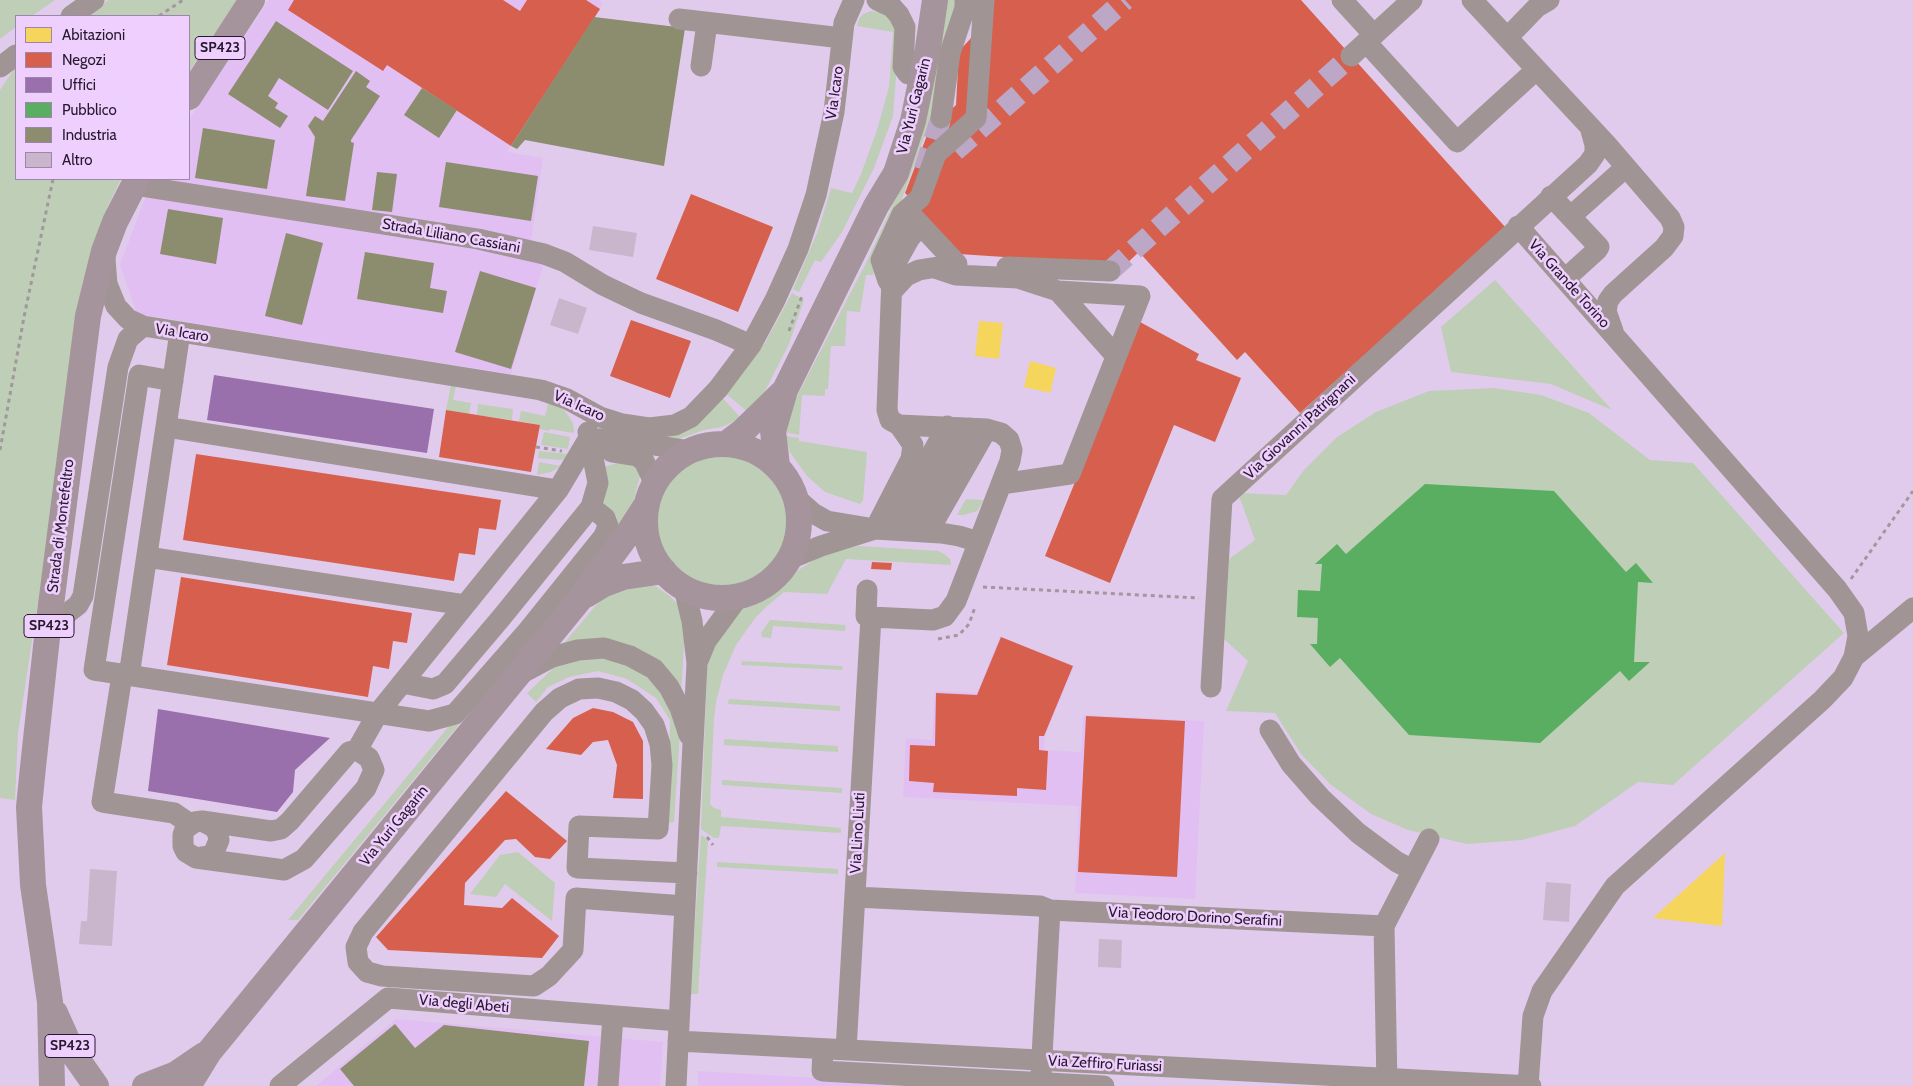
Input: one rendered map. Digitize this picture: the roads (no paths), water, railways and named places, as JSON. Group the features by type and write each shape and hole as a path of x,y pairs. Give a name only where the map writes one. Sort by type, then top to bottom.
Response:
{"main road":[{"name":"SP423","path":"190,95 252,0"},
{"name":"Via Yuri Gagarin","path":"876,206 908,74 919,0"},
{"name":"Via Yuri Gagarin","path":"777,466 773,430 785,390 876,206 896,173 913,120 930,40 934,0"},
{"name":"Strada di Montefeltro","path":"52,1086 50,1002 33,885 29,807 48,628 88,316 104,251 115,222 135,182"},
{"name":"Via Yuri Gagarin","path":"726,444 744,431 785,390"},
{"name":"Via Yuri Gagarin","path":"188,1086 209,1052 579,600 627,536 664,471 676,460 690,451 707,445 726,444 745,447 762,455 777,466 789,481 796,498 799,519 797,540 789,559 776,576 758,588 738,596 720,598 701,595 684,588 664,571 651,550 646,528 651,494"},
{"name":"Via Yuri Gagarin","path":"579,600 604,584 623,577 664,571"},
{"name":"Strada di Montefeltro","path":"50,1002 73,1053 96,1086"},
{"name":"Via Yuri Gagarin","path":"145,1086 176,1074 209,1052"}],"street":[{"path":"72,15 94,0"},
{"name":"Via Icaro","path":"143,326 541,390 568,399 600,418 622,424 649,428 675,425 691,417 718,389 751,345 775,300 798,249 816,195 834,112 844,22 854,0"},
{"name":"Via Yuri Gagarin","path":"877,0 892,7 900,16 905,27 903,67 908,74"},
{"path":"941,118 950,53 965,8 965,0"},
{"path":"893,290 886,277 881,260 902,214 920,198 936,154 976,118 984,0"},
{"path":"1342,0 1364,44 1457,142 1536,70"},
{"path":"1364,44 1412,0"},
{"name":"Via Grande Torino","path":"1472,0 1626,166 1670,218 1674,227 1673,236 1664,248 1648,258 1608,301 1606,311 1613,333"},
{"path":"1507,38 1537,7 1549,0"},
{"path":"679,19 808,37 842,38"},
{"path":"701,66 707,23"},
{"path":"0,67 15,56"},
{"name":"Via Grande Torino","path":"1590,127 1595,145 1595,154 1588,164 1518,226 1613,333"},
{"path":"1571,216 1626,166"},
{"name":"Strada Liliano Cassiani","path":"135,182 478,239 544,254 565,262 603,285 641,303 716,330 751,345"},
{"path":"1551,196 1599,247 1565,279"},
{"path":"909,531 912,445 888,424 884,371 893,290 892,277 895,264 918,222 957,264"},
{"name":"Via Giovanni Patrignani","path":"1211,687 1222,499 1518,226"},
{"path":"48,628 78,605 83,596 118,367 128,339 143,326 128,319 116,306 107,284 104,251"},
{"path":"893,290 906,276 919,270 957,264 1110,271"},
{"path":"935,268 956,275 1018,278 1058,291 1140,296 1070,474 1001,484"},
{"path":"1058,291 1116,356"},
{"path":"180,332 147,558 102,802 174,813 196,823 212,826 217,830 219,840 214,852 203,858 196,858"},
{"path":"1529,1086 1533,1016 1542,991 1615,886 1822,700 1843,678 1854,657 1858,636 1854,614 1837,589 1613,333"},
{"path":"173,381 139,376 94,670 430,721 454,714 526,633 604,536 608,526 604,518 591,507"},
{"path":"402,683 432,689 445,684 502,618 591,507 598,483 585,409"},
{"path":"868,616 933,620 945,616 956,601 1001,484 1012,450 1009,440 986,430 947,426 888,424"},
{"path":"909,531 947,426"},
{"path":"166,427 558,490"},
{"path":"789,559 821,546 909,531 986,430"},
{"path":"909,531 986,430"},
{"path":"589,438 690,451"},
{"path":"357,750 369,758 374,770 366,788 304,859 284,870 196,858 186,852 183,846 182,835 196,823 271,831 281,829 290,821 349,752 357,750 378,713 558,490 589,438"},
{"path":"589,438 605,451 637,456 648,466 651,494"},
{"path":"796,498 813,513 827,521 959,536 979,542"},
{"path":"147,558 465,605"},
{"path":"676,1086 697,663 692,621 684,588"},
{"name":"Via Lino Liuti","path":"846,1050 868,616 867,590"},
{"path":"697,663 706,641 738,596"},
{"path":"1854,657 1913,608"},
{"path":"520,674 552,657 578,650 604,648 630,656 654,669 669,687 680,708 693,745"},
{"path":"685,906 576,898 573,950 549,976 534,986 382,976 368,972 358,962 356,947 362,932 544,712 560,698 579,690 598,688 616,692 632,700 644,711 654,725 660,744 662,765 658,829 579,826 577,868 686,873"},
{"path":"1270,730 1291,764 1320,798 1358,833 1397,862 1413,870"},
{"path":"1387,1082 1384,926 1429,839"},
{"name":"Via Teodoro Dorino Serafini","path":"855,897 1040,906 1050,910 1384,926"},
{"path":"1041,1083 1040,1060 1050,910"},
{"name":"Via degli Abeti","path":"280,1086 388,998 613,1016 679,1031"},
{"path":"608,1086 613,1016"},
{"name":"Via Zeffiro Furiassi","path":"679,1031 823,1049 1040,1060 1159,1076 1529,1086"},
{"path":"823,1049 822,1071 1104,1086"}],"tunnel":[{"path":"955,151 1125,0"},
{"path":"1110,271 1351,56"},
{"path":"924,170 941,118"}]}
